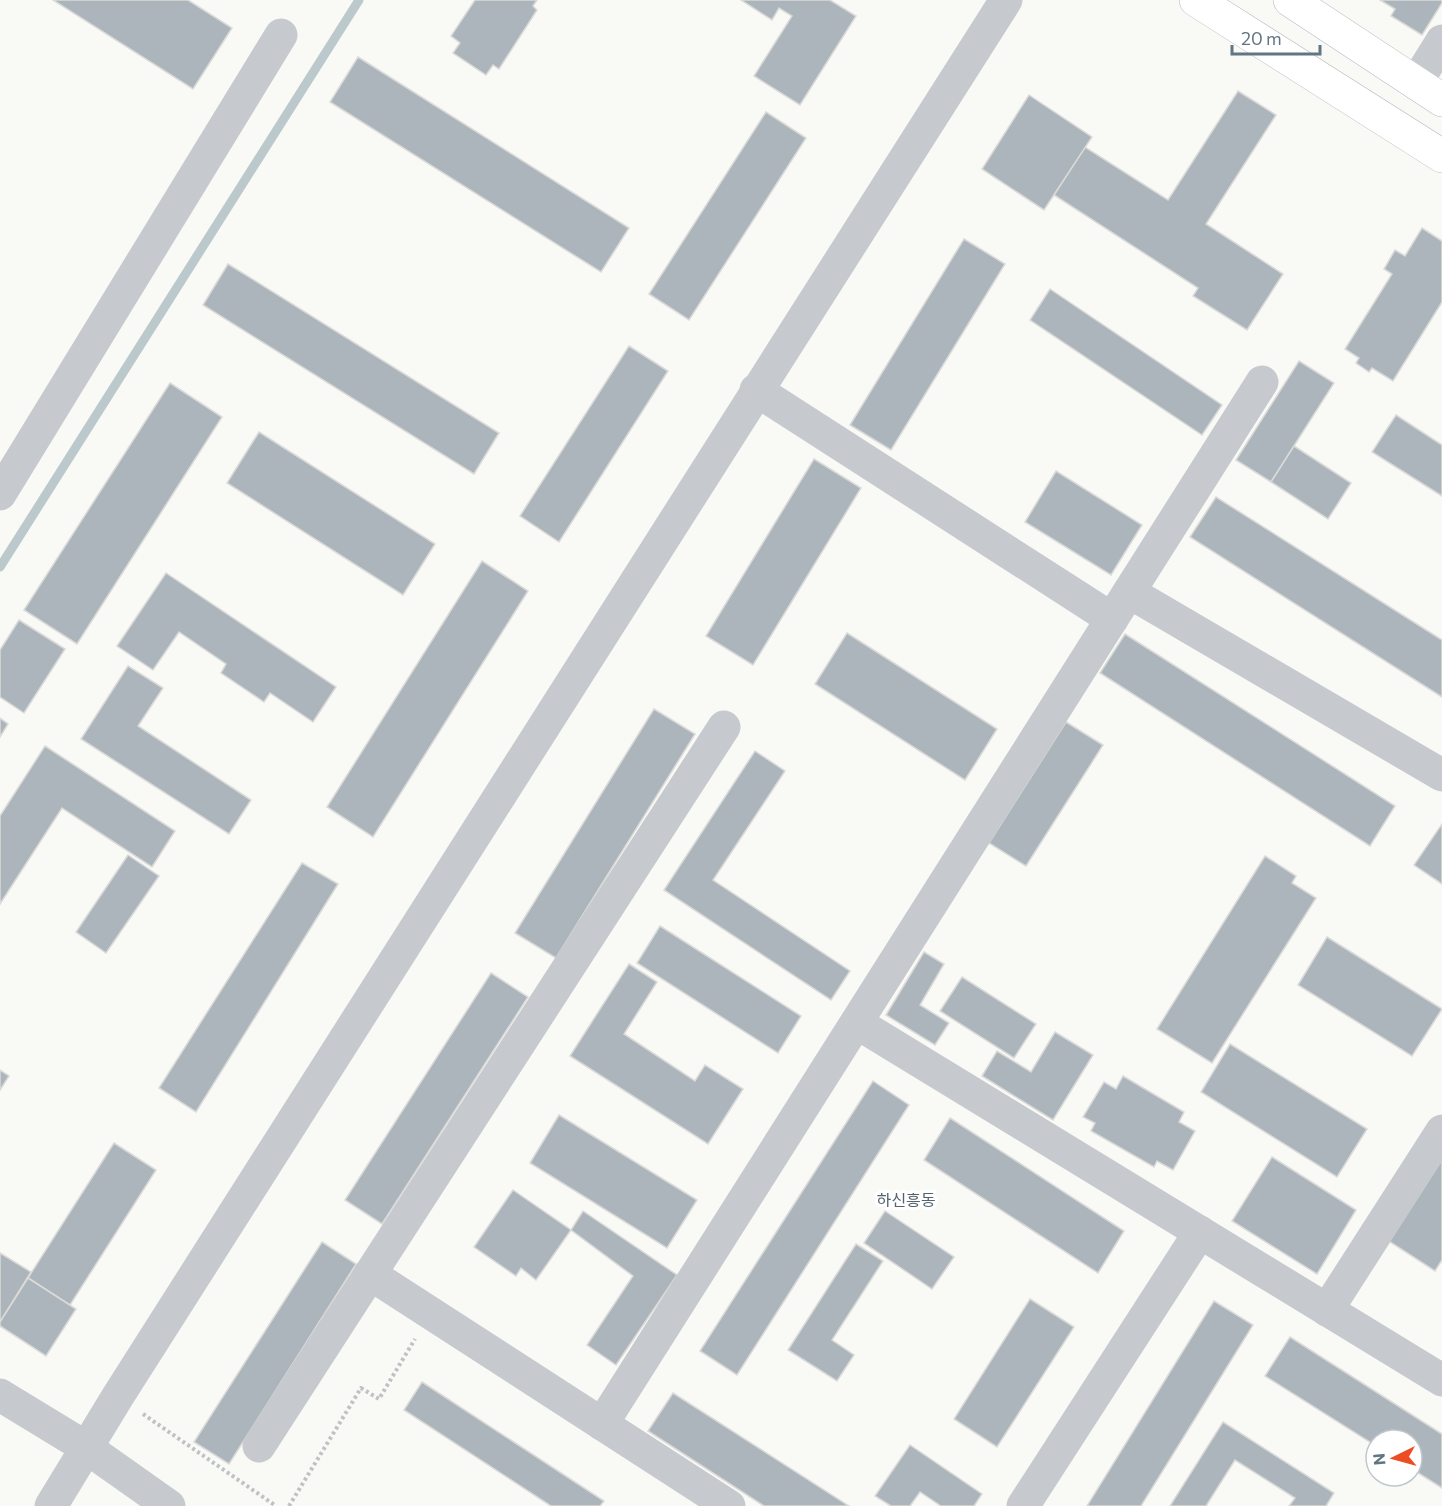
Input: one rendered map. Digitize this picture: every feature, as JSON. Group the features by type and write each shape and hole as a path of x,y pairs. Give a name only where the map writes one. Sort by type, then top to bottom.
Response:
{"main road":[{"path":"1196,0 1442,156"},
{"path":"1290,0 1429,91"}],"street":[{"path":"51,1506 118,1396 1006,0"},
{"path":"0,494 281,35"},
{"path":"1429,91 1442,41"},
{"path":"602,1424 1262,382"},
{"path":"756,390 1120,606 1442,776"},
{"path":"259,1446 724,727"},
{"path":"856,1023 1442,1380"},
{"path":"1327,1310 1442,1131"},
{"path":"1023,1506 1200,1233"},
{"path":"370,1274 729,1506"},
{"path":"0,1395 87,1448 169,1506"}],"path":[{"path":"289,1506 361,1388 379,1399 431,1313"},
{"path":"118,1396 276,1506"}],"building":[{"path":"53,0 188,0 232,28 193,89"},
{"path":"475,0 537,0 533,6 537,10 499,69 493,65 486,75 453,53 460,43 451,36"},
{"path":"741,0 830,0 856,16 800,105 754,76 792,16 779,8 772,20"},
{"path":"1380,0 1442,0 1442,3 1422,35 1391,16 1395,9"},
{"path":"358,57 629,228 601,272 330,102"},
{"path":"1238,91 1276,115 1206,224 1283,274 1247,330 1193,296 1198,288 1054,195 1085,147 1168,200"},
{"path":"1029,95 1092,137 1044,210 982,169"},
{"path":"766,112 806,138 689,320 649,294"},
{"path":"1422,228 1442,241 1442,302 1393,381 1372,368 1369,372 1356,363 1359,358 1345,349 1392,274 1384,269 1395,250 1405,256"},
{"path":"964,239 1005,264 891,450 850,425"},
{"path":"228,264 499,433 474,474 203,305"},
{"path":"1050,289 1222,405 1202,435 1030,320"},
{"path":"629,346 668,371 559,542 520,516"},
{"path":"1299,361 1334,383 1271,482 1236,460"},
{"path":"170,383 222,417 77,644 24,610"},
{"path":"1396,415 1442,445 1442,496 1372,452"},
{"path":"259,432 435,544 403,595 227,483"},
{"path":"1294,446 1351,483 1328,519 1271,482"},
{"path":"814,459 861,488 753,665 706,636"},
{"path":"1056,471 1142,525 1111,575 1025,522"},
{"path":"1216,497 1442,640 1442,697 1190,537"},
{"path":"482,561 528,591 373,837 327,807"},
{"path":"166,573 336,687 313,722 270,693 264,702 221,673 226,664 179,632 153,670 117,646"},
{"path":"19,620 65,649 24,713 0,697 0,650"},
{"path":"847,633 997,729 965,780 815,684"},
{"path":"1125,634 1395,806 1370,846 1100,673"},
{"path":"128,666 163,688 138,726 251,800 229,834 81,739"},
{"path":"654,709 695,734 556,958 515,933"},
{"path":"0,718 8,724 0,737"},
{"path":"1066,722 1103,745 1026,866 989,843"},
{"path":"45,746 175,831 152,867 62,808 0,904 0,816"},
{"path":"755,751 785,771 713,880 850,971 831,1000 664,890"},
{"path":"1442,824 1442,884 1414,865"},
{"path":"128,855 159,876 106,953 76,932"},
{"path":"1265,856 1296,876 1292,883 1316,898 1212,1063 1157,1029"},
{"path":"302,863 338,884 196,1112 159,1088"},
{"path":"660,926 801,1016 778,1053 637,963"},
{"path":"1327,937 1442,1009 1412,1056 1298,985"},
{"path":"924,952 944,964 920,1005 949,1023 935,1045 886,1015"},
{"path":"629,964 657,982 624,1034 695,1081 705,1065 743,1089 708,1144 570,1056"},
{"path":"491,973 528,997 382,1224 345,1200"},
{"path":"962,977 1036,1024 1014,1058 940,1011"},
{"path":"1055,1032 1093,1055 1053,1120 982,1076 997,1051 1031,1072"},
{"path":"1230,1044 1367,1129 1337,1177 1201,1092"},
{"path":"0,1070 9,1076 0,1090"},
{"path":"1123,1076 1184,1112 1179,1122 1195,1131 1173,1170 1157,1161 1154,1167 1091,1131 1095,1123 1083,1117 1104,1082 1116,1089"},
{"path":"873,1081 909,1105 737,1375 700,1351"},
{"path":"559,1115 697,1200 667,1248 530,1163"},
{"path":"950,1118 1124,1231 1098,1273 924,1160"},
{"path":"114,1143 156,1170 70,1305 28,1278"},
{"path":"1442,1147 1442,1260 1435,1271 1384,1238"},
{"path":"1272,1157 1356,1210 1317,1274 1232,1221"},
{"path":"513,1190 571,1230 536,1280 521,1268 516,1276 474,1247"},
{"path":"583,1211 677,1275 616,1365 587,1345 633,1276 571,1230"},
{"path":"885,1211 954,1257 932,1289 864,1243"},
{"path":"322,1242 356,1264 229,1464 194,1442"},
{"path":"856,1244 883,1261 832,1340 854,1355 837,1381 788,1350"},
{"path":"0,1253 31,1272 0,1322"},
{"path":"28,1278 76,1309 46,1356 0,1326 0,1322"},
{"path":"1030,1299 1074,1327 997,1447 954,1419"},
{"path":"1214,1301 1253,1325 1141,1506 1087,1506"},
{"path":"1290,1337 1442,1434 1442,1488 1424,1477 1424,1428 1364,1428 1364,1438 1265,1376"},
{"path":"422,1382 604,1501 600,1506 551,1506 404,1410"},
{"path":"673,1393 849,1506 764,1506 648,1431"},
{"path":"1223,1422 1334,1493 1326,1506 1289,1506 1295,1498 1235,1460 1206,1506 1170,1506"},
{"path":"910,1445 982,1494 974,1506 941,1506 920,1492 910,1506 891,1506 875,1496"}],"waterway":[{"path":"0,567 359,0"}],"district":[{"name":"하신흥동","path":"906,1200"}]}
